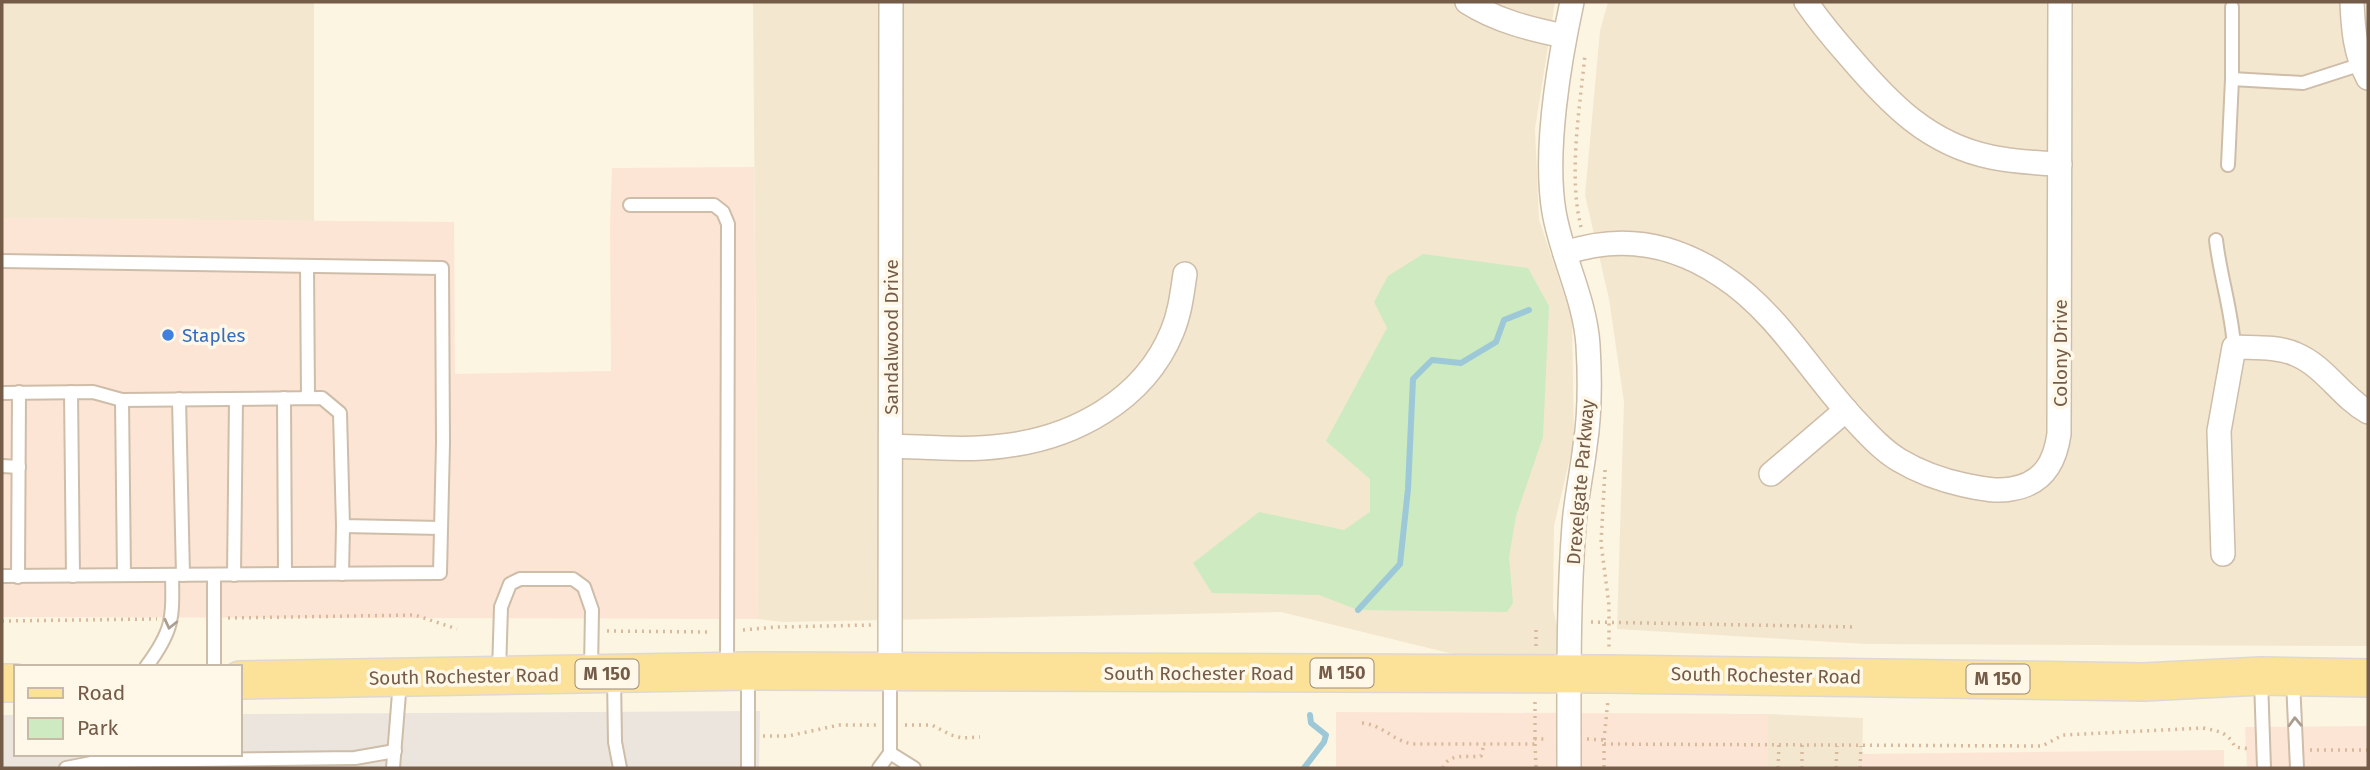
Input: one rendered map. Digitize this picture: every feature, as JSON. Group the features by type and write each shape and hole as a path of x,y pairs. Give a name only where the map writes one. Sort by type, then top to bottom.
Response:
{"main road":[{"name":"South Rochester Road","path":"242,680 738,671 1802,675 2144,682 2277,676 2368,678"}],"street":[{"name":"Sandalwood Drive","path":"890,672 891,2"},
{"path":"1467,2 1526,29 1564,36"},
{"name":"Drexelgate Parkway","path":"1569,768 1574,524 1586,446 1588,373 1584,318 1554,210 1552,176 1553,130 1564,36 1572,2"},
{"path":"1806,2 1877,89 1910,121 1931,134 1988,157 2017,162 2060,164"},
{"name":"Colony Drive","path":"1565,253 1594,244 1625,243 1671,251 1706,265 1765,310 1846,410 1871,437 1898,459 1931,476 1999,490 2034,481 2047,469 2056,454 2059,434 2060,2"},
{"path":"2351,2 2355,39 2366,73"},
{"path":"891,446 1002,447 1051,437 1090,420 1130,391 1160,356 1180,306 1185,274"},
{"path":"2222,554 2219,431 2234,347 2294,353 2309,361 2368,412"},
{"path":"1771,474 1846,410"}],"lane":[{"path":"2228,165 2232,7"},
{"path":"2232,79 2303,83 2366,73"},
{"path":"630,205 714,205 723,212 728,224 738,671 748,736 748,768"},
{"path":"2216,240 2234,347"},
{"path":"2,261 442,268 440,573 2,576"},
{"path":"307,266 308,398"},
{"path":"18,577 19,392"},
{"path":"71,392 74,576"},
{"path":"2,393 93,392 122,400 321,398 340,413 342,573"},
{"path":"234,575 236,398"},
{"path":"284,398 285,574"},
{"path":"148,665 170,628 178,575 179,399"},
{"path":"122,400 124,576"},
{"path":"2,466 19,467"},
{"path":"343,526 442,528"},
{"path":"214,575 215,665"},
{"path":"498,675 501,607 510,584 520,579 573,579 584,587 592,610 620,768"},
{"path":"878,768 890,753 890,672"},
{"path":"2264,768 2277,676"},
{"path":"2277,676 2297,768"},
{"path":"393,768 400,677"},
{"path":"66,768 102,761 355,758 395,751"},
{"path":"890,753 914,768"}],"path":[{"path":"1577,213 1576,142 1585,54"},
{"path":"226,618 415,615 457,629"},
{"path":"2,621 164,619"},
{"path":"1599,621 1857,627"},
{"path":"741,631 776,627 876,625"},
{"path":"1536,626 1536,641"},
{"path":"607,632 711,632"},
{"path":"1604,768 1608,704"},
{"path":"1535,720 1536,768"},
{"path":"1362,723 1381,727 1395,738 1412,744 1484,744 1546,739"},
{"path":"748,736 788,736 825,727 864,725"},
{"path":"915,725 932,725 962,738 980,737"},
{"path":"1587,740 1779,745 2042,746 2063,735 2203,728 2222,732 2231,738 2235,747 2249,749"},
{"path":"1443,768 1448,760 1455,757 1482,756 1484,744"},
{"path":"1778,768 1779,745"},
{"path":"1802,745 1802,768"},
{"path":"1836,768 1837,745"},
{"path":"1860,768 1861,745"},
{"path":"2308,750 2368,750"}],"shaded area":[{"path":"2,2 314,2 314,221 2,218"},
{"path":"753,2 1555,2 1535,129 1539,219 1572,319 1574,441 1554,526 1553,609 1569,674 1535,674 1281,612 783,622 758,619"},
{"path":"1608,2 2368,2 2368,646 1866,644 1617,629 1624,402 1609,299 1585,195 1600,31"},
{"path":"754,167 758,619 2,617 2,218 454,222 455,374 611,371 612,168"},
{"path":"760,711 759,768 2,768 2,715 14,715 14,756 242,756 242,714"},
{"path":"1336,712 1768,714 1768,768 1336,768"},
{"path":"1768,714 1863,718 1862,768 1768,768"},
{"path":"2368,726 2368,768 2247,768 2245,727"},
{"path":"2224,750 2224,768 1862,768 1862,754"}],"green space":[{"path":"1423,254 1528,268 1549,306 1543,437 1516,516 1509,557 1513,603 1507,612 1358,610 1319,595 1212,593 1193,563 1259,512 1344,530 1370,512 1370,479 1326,441 1387,328 1374,302 1388,276"}],"waterway":[{"path":"1358,610 1400,564 1408,489 1413,379 1432,360 1461,363 1496,342 1504,320 1529,310"},
{"path":"1304,768 1324,742 1326,735 1311,723 1310,715"}],"place":[{"name":"Staples","path":"168,335"}]}
